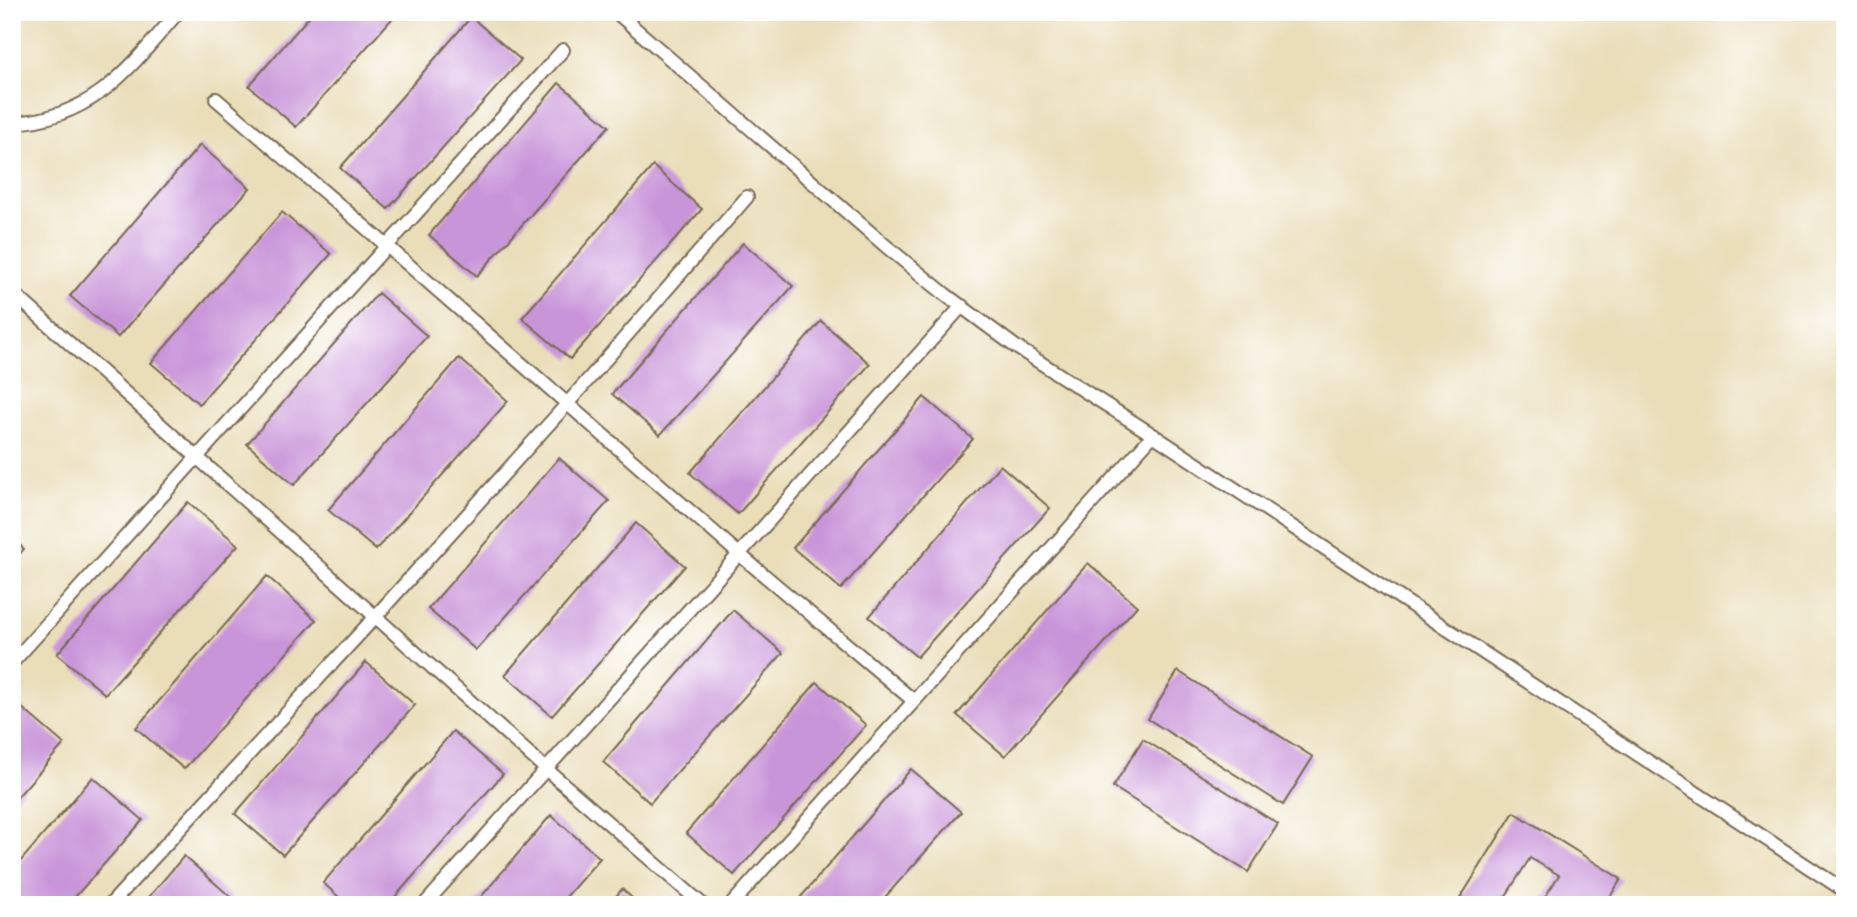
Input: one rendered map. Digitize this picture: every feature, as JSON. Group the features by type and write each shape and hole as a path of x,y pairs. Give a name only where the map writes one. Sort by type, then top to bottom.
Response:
{"lane":[{"path":"12,123 56,116 96,96 126,73 178,12"},
{"path":"616,12 877,238 1016,347 1845,891"},
{"path":"12,663 563,50"},
{"path":"216,99 739,554 914,701"},
{"path":"110,905 567,404 747,197"},
{"path":"14,296 703,905"},
{"path":"424,905 962,306"},
{"path":"732,905 1153,435"}],"building":[{"path":"313,12 398,12 296,127 249,86"},
{"path":"471,17 521,60 388,209 340,168"},
{"path":"559,83 609,126 477,276 429,235"},
{"path":"200,145 250,188 118,337 70,296"},
{"path":"653,166 702,209 570,359 522,318"},
{"path":"282,212 331,254 199,404 151,363"},
{"path":"743,243 793,286 660,435 612,394"},
{"path":"378,293 427,336 294,485 247,444"},
{"path":"821,321 870,364 738,514 690,473"},
{"path":"459,358 508,401 376,550 328,510"},
{"path":"924,397 973,439 841,589 793,548"},
{"path":"559,458 609,501 476,650 428,609"},
{"path":"1000,465 1050,508 917,657 869,617"},
{"path":"188,502 238,545 105,694 57,654"},
{"path":"636,523 685,566 552,716 505,675"},
{"path":"12,538 24,549 12,562"},
{"path":"1088,563 1137,606 1005,756 957,715"},
{"path":"267,576 316,620 184,769 136,728"},
{"path":"733,610 783,653 650,803 603,762"},
{"path":"366,662 415,705 283,855 235,814"},
{"path":"1178,671 1313,757 1283,805 1148,719"},
{"path":"817,682 866,725 734,875 686,833"},
{"path":"14,701 64,744 12,803 12,704"},
{"path":"453,731 503,774 388,905 348,905 323,883"},
{"path":"1143,739 1278,824 1248,872 1113,787"},
{"path":"911,769 961,812 878,905 794,905"},
{"path":"93,777 143,820 68,905 12,905 12,871"},
{"path":"1514,812 1621,879 1605,905 1540,905 1559,875 1530,858 1500,905 1456,905"},
{"path":"551,815 600,858 559,905 474,905"},
{"path":"184,856 233,899 228,905 142,905"},
{"path":"622,889 640,905 609,905"}]}
